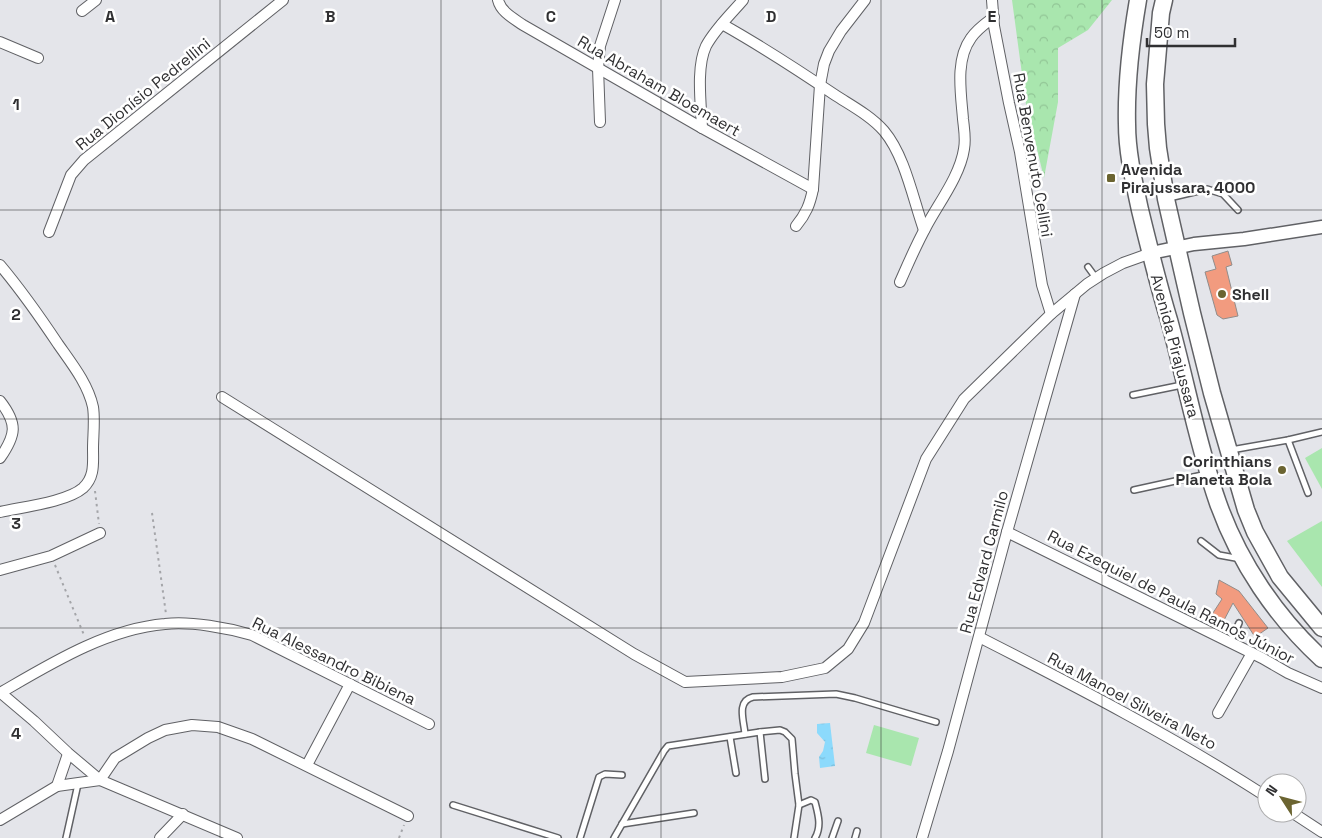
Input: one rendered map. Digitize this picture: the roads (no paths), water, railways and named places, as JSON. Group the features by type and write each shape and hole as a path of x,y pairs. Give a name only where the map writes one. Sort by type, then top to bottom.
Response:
{"main road":[{"name":"Avenida Pirajussara","path":"1138,0 1131,40 1126,125 1131,167 1150,253 1206,468 1218,504 1254,579 1272,604 1308,646 1322,659"},
{"name":"Avenida Pirajussara","path":"1164,0 1161,13 1155,84 1156,124 1166,199 1201,352 1228,450 1246,510 1255,532 1280,577 1322,628"},
{"path":"1206,468 1209,454 1218,451 1221,454 1230,483 1246,510"}],"street":[{"path":"82,11 96,0"},
{"name":"Rua Dionísio Pedrellini","path":"49,232 71,174 84,160 283,0"},
{"name":"Rua Abraham Bloemaert","path":"498,0 506,13 523,25 702,128 813,189"},
{"path":"600,122 598,68 600,46 615,0"},
{"path":"702,128 702,59 706,46 743,0"},
{"path":"796,226 806,214 811,202 820,84 824,64 829,51 865,0"},
{"name":"Rua Benvenuto Cellini","path":"992,0 1008,102 1020,152 1042,285 1051,314"},
{"path":"900,282 924,230 960,167 965,136 960,79 962,62 966,46 980,28 994,17"},
{"path":"722,24 769,51 820,84 873,121 884,132 894,146 924,230"},
{"path":"0,42 38,58"},
{"path":"222,397 634,654 685,682 782,677 825,668 848,649 864,623 926,459 964,399 1051,314 1096,278 1123,263 1150,253 1194,244 1244,239 1322,227"},
{"path":"0,265 23,294 76,370 89,393 93,409 93,472 90,480 78,492 60,499 0,512"},
{"name":"Rua Edvard Carmilo","path":"922,838 1075,294"},
{"path":"0,401 12,422 13,434 9,446 0,458"},
{"name":"Rua Ezequiel de Paula Ramos Júnior","path":"1007,532 1252,653 1306,682 1322,688"},
{"path":"0,570 51,556 100,533"},
{"name":"Rua Alessandro Bibiena","path":"0,693 88,646 119,634 167,623 228,628 252,635 429,724"},
{"name":"Rua Manoel Silveira Neto","path":"979,637 1144,722 1257,790"},
{"path":"1218,713 1252,653"},
{"path":"307,765 350,684"},
{"path":"0,693 100,780 236,838"},
{"path":"0,820 57,786 100,780 115,758 148,738 165,730 192,725 218,727 252,739 408,816"},
{"path":"57,786 68,754"},
{"path":"160,838 183,814"},
{"path":"1307,822 1322,832"}],"lane":[{"path":"1166,199 1208,189 1223,194 1238,210"},
{"path":"1088,267 1096,278"},
{"path":"1133,395 1185,384"},
{"path":"1228,450 1322,432"},
{"path":"1288,440 1308,493"},
{"path":"1134,490 1206,468"},
{"path":"1201,542 1219,554 1244,559"},
{"path":"1230,643 1239,623"},
{"path":"745,734 742,708 746,700 754,697 836,694 936,722"},
{"path":"614,838 668,746 780,730 785,732 792,740 799,805 794,838"},
{"path":"760,732 765,779"},
{"path":"730,737 736,774"},
{"path":"580,838 599,777 605,774 622,775"},
{"path":"66,838 78,784"},
{"path":"799,805 811,800 815,802 820,818 820,826 815,838"},
{"path":"453,804 558,838"},
{"path":"622,824 694,813"},
{"path":"832,838 838,821"},
{"path":"855,838 857,831"}],"water":[{"path":"830,723 835,766 820,768 819,757 825,742 817,733 817,724"}],"place":[{"name":"Avenida Pirajussara, 4000","path":"1111,178"},
{"name":"Shell","path":"1222,294"},
{"name":"Corinthians Planeta Bola","path":"1282,470"}]}
